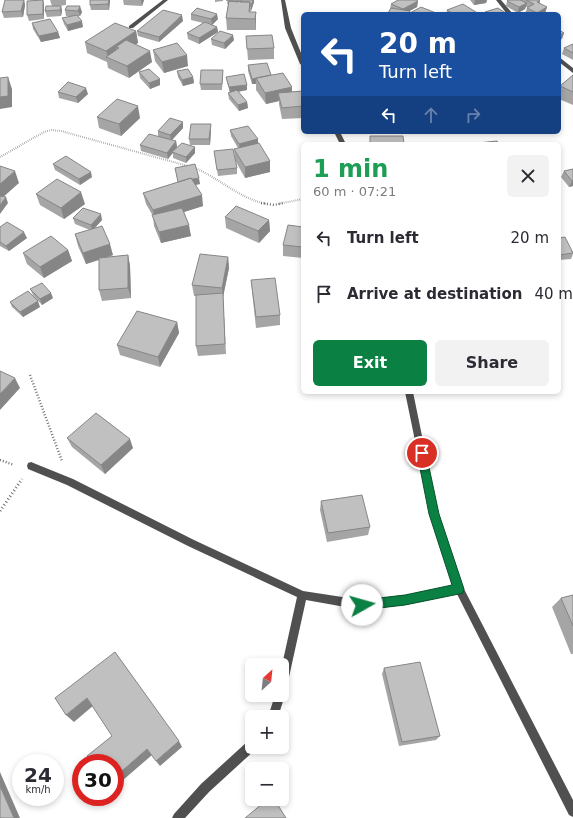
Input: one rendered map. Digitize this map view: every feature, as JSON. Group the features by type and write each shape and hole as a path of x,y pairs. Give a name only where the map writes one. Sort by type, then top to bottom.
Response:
{"street":[{"path":"131,27 166,0"},
{"path":"283,0 288,28 301,59"},
{"path":"498,0 508,12"},
{"path":"561,61 573,71"},
{"path":"409,394 434,514 459,589 573,810"},
{"path":"31,466 70,482 191,543 302,595 362,605 405,600 459,589"},
{"path":"288,658 302,595"},
{"path":"178,818 205,788 245,751"}],"path":[{"path":"0,156 44,132 52,130 61,131 195,168 246,197 260,203 274,205 301,199"},
{"path":"30,375 70,482"},
{"path":"0,460 9,464 31,466 0,511"}],"building":[{"path":"5,0 24,0 21,11 2,12"},
{"path":"43,0 43,14 27,15 27,1"},
{"path":"90,0 109,0 108,4 90,5"},
{"path":"228,0 238,0 238,2 229,1 228,4"},
{"path":"241,0 253,0 250,6 250,2 240,2"},
{"path":"398,0 418,1 403,9 391,4"},
{"path":"520,0 527,3 519,7 507,1"},
{"path":"526,0 539,0 540,1 537,2 547,7 539,12 527,8 534,4"},
{"path":"229,1 250,2 249,12 256,12 255,19 226,18"},
{"path":"463,4 476,12 450,12 447,10"},
{"path":"46,6 61,6 60,10 45,11"},
{"path":"67,6 80,6 78,11 65,10"},
{"path":"421,7 434,12 412,12"},
{"path":"197,8 217,14 211,19 191,14"},
{"path":"391,8 410,11 409,12 389,12"},
{"path":"498,8 504,12 485,12"},
{"path":"163,10 182,15 159,37 137,31"},
{"path":"77,15 82,21 67,25 62,18"},
{"path":"50,19 58,32 39,36 32,23"},
{"path":"205,22 217,27 199,38 187,33"},
{"path":"115,23 136,31 106,51 85,42"},
{"path":"220,31 233,35 224,43 211,39"},
{"path":"272,35 274,48 247,49 246,36"},
{"path":"126,40 150,51 127,66 106,57 119,48 116,47"},
{"path":"177,43 187,55 162,62 153,50"},
{"path":"573,44 573,53 564,48"},
{"path":"267,63 271,75 252,79 248,65"},
{"path":"149,69 160,79 149,83 139,72"},
{"path":"188,69 193,77 182,80 177,71"},
{"path":"201,70 223,70 222,84 200,84"},
{"path":"283,73 292,87 265,93 256,78"},
{"path":"244,74 247,85 229,87 226,77"},
{"path":"573,75 573,92 561,85"},
{"path":"8,77 8,96 0,97 0,78"},
{"path":"68,82 86,88 76,97 58,92"},
{"path":"237,90 247,102 238,105 228,93"},
{"path":"301,91 301,106 282,108 278,93"},
{"path":"117,99 138,106 119,124 97,117"},
{"path":"170,118 183,122 170,135 158,131"},
{"path":"191,124 211,124 209,139 189,139"},
{"path":"248,126 258,139 239,144 230,130"},
{"path":"149,134 176,141 167,153 140,145"},
{"path":"370,136 403,136 404,142 370,142"},
{"path":"182,143 195,147 186,157 172,152"},
{"path":"259,143 270,161 245,167 234,149"},
{"path":"233,149 237,168 217,170 214,151"},
{"path":"66,156 91,172 79,179 53,164"},
{"path":"195,164 199,178 191,178 178,182 175,168"},
{"path":"0,166 15,171 0,184"},
{"path":"573,169 573,181 572,181 564,171"},
{"path":"191,178 202,195 153,210 143,193"},
{"path":"57,179 81,192 61,208 36,194"},
{"path":"0,196 6,197 0,205"},
{"path":"236,206 269,220 258,231 225,217"},
{"path":"83,208 101,214 91,225 73,218"},
{"path":"182,208 189,225 159,232 152,215"},
{"path":"7,222 24,232 6,246 0,242 0,227"},
{"path":"288,225 301,227 301,247 283,245"},
{"path":"102,226 110,244 83,253 75,234"},
{"path":"51,236 68,250 40,267 23,253"},
{"path":"565,237 573,253 561,255 561,238"},
{"path":"200,254 228,257 222,288 192,285"},
{"path":"128,255 128,288 99,290 99,258"},
{"path":"275,278 280,315 256,317 251,280"},
{"path":"42,283 51,293 40,299 30,289"},
{"path":"28,291 38,301 20,312 10,302"},
{"path":"223,293 225,344 196,346 196,295"},
{"path":"137,311 177,322 158,357 117,345"},
{"path":"0,371 15,378 0,394"},
{"path":"96,413 130,439 101,465 67,438"},
{"path":"362,495 370,527 328,533 321,501"},
{"path":"573,595 573,626 561,598"},
{"path":"115,652 179,741 156,761 147,749 124,769 124,754 90,754 112,736 87,698 66,715 55,698"},
{"path":"420,662 440,736 402,742 384,668"},
{"path":"0,786 14,818 0,818"},
{"path":"260,806 278,806 286,818 245,818"}],"route":[{"path":"362,605 405,600 459,589 434,514 422,453"}]}
